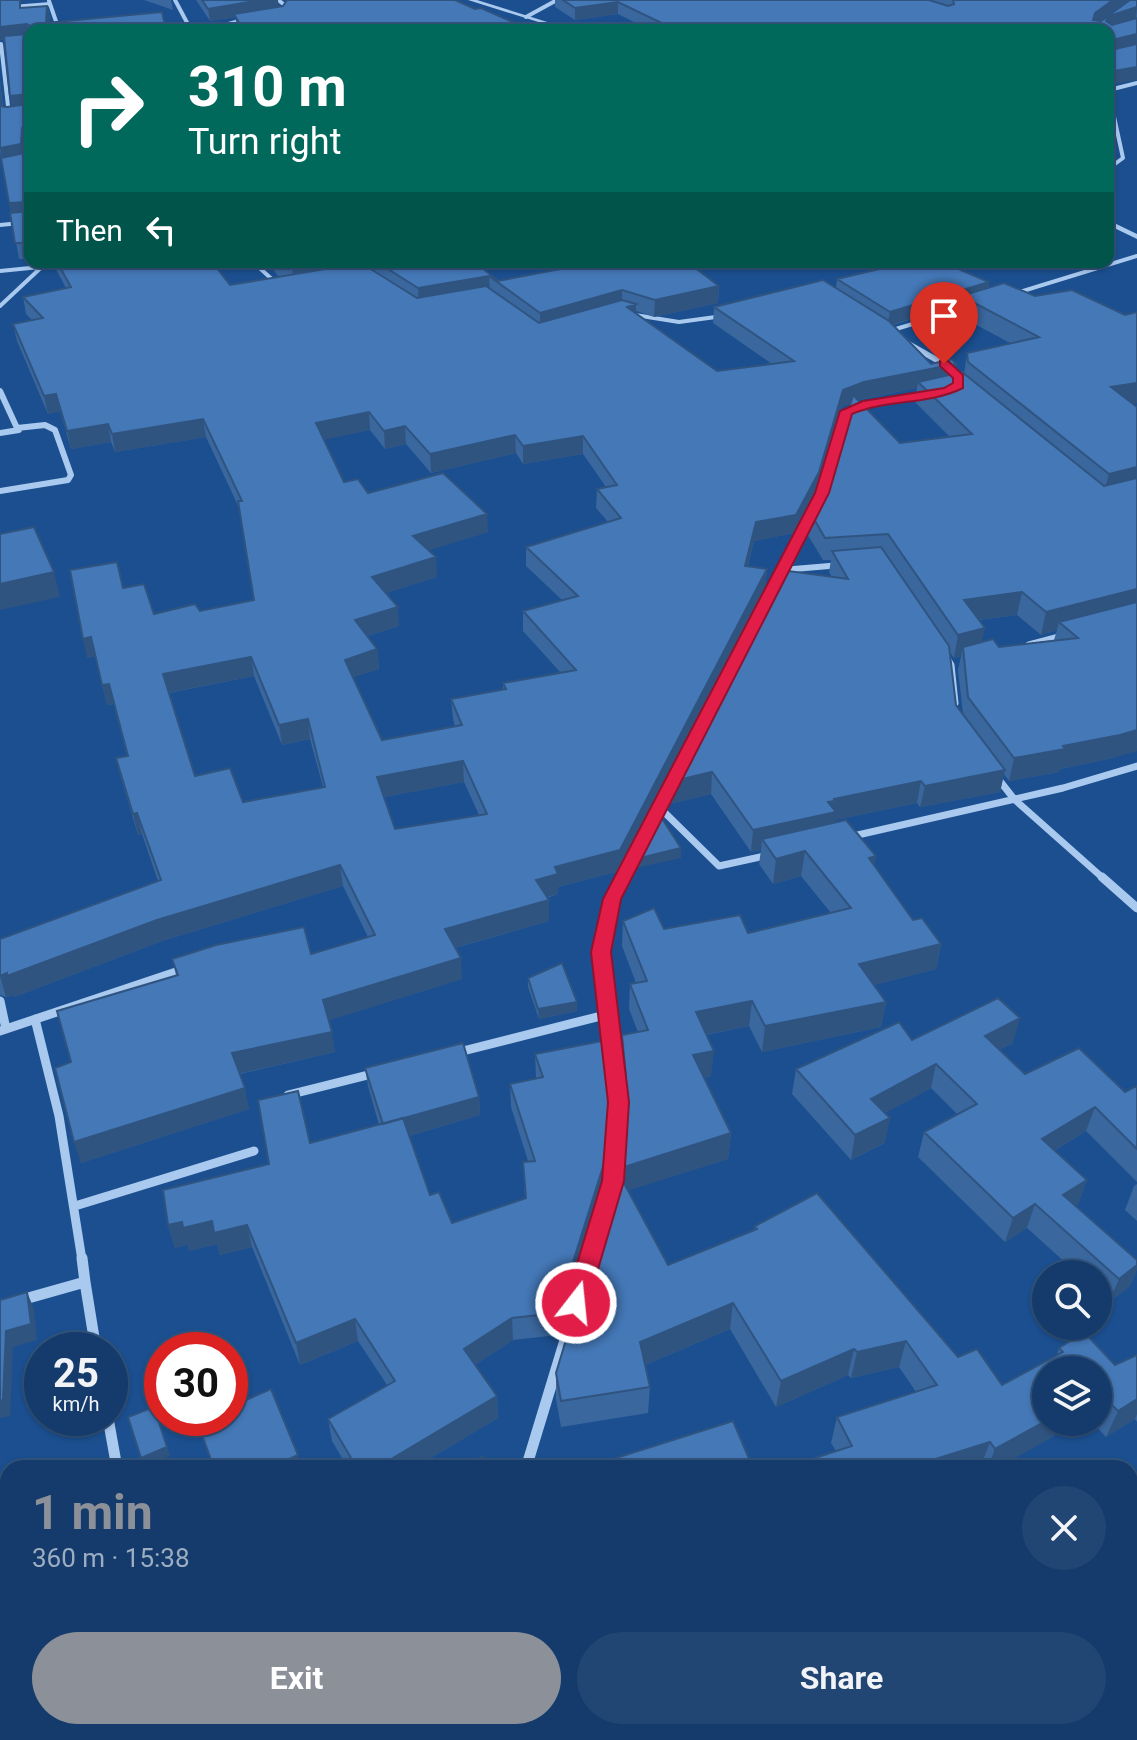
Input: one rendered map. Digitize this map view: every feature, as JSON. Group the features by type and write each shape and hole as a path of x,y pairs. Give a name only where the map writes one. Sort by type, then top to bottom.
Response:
{"street":[{"path":"175,0 188,24"},
{"path":"278,0 286,6 282,14"},
{"path":"471,0 550,24"},
{"path":"537,0 546,7"},
{"path":"526,17 557,0"},
{"path":"0,8 50,2 57,24"},
{"path":"230,24 253,18"},
{"path":"9,116 0,44 15,43"},
{"path":"1114,89 1137,83"},
{"path":"1114,114 1123,158 1114,165"},
{"path":"0,117 19,115"},
{"path":"0,225 24,223"},
{"path":"1114,225 1137,237"},
{"path":"1114,263 1137,256"},
{"path":"0,271 31,268"},
{"path":"0,306 40,268"},
{"path":"259,268 271,281 282,286"},
{"path":"1004,296 1097,268"},
{"path":"886,332 974,305"},
{"path":"622,311 654,322 688,323 734,314"},
{"path":"873,324 944,364 959,377 959,385 947,391"},
{"path":"0,391 13,424 24,429"},
{"path":"775,584 822,493 846,411 863,405 932,394"},
{"path":"0,433 52,426 71,475 68,480 58,483 0,491"},
{"path":"782,570 852,564"},
{"path":"1012,649 1073,634"},
{"path":"936,641 951,665 956,708"},
{"path":"951,665 967,661"},
{"path":"528,1460 613,1181 618,1102 601,952 612,899 681,765"},
{"path":"843,838 1014,799 1137,766"},
{"path":"995,774 1014,799 1137,908"},
{"path":"659,807 719,866 781,852"},
{"path":"0,1001 3,1030 193,967"},
{"path":"443,1056 609,1014"},
{"path":"35,1019 45,1054 75,1206 93,1332"},
{"path":"276,1098 382,1071"},
{"path":"75,1206 254,1151"},
{"path":"0,1306 85,1282"},
{"path":"111,1436 116,1460"}],"building":[{"path":"0,0 20,0 20,8 47,6 46,23 162,12 165,24 24,24 0,27"},
{"path":"202,0 261,0 208,9"},
{"path":"287,0 455,0 517,24 240,24 234,14 283,6"},
{"path":"563,0 929,0 948,6 954,4 953,0 1113,0 1095,13 1093,20 1101,21 1130,0 1137,0 1137,7 1109,16 1106,21 1110,24 664,24 618,2 575,8"},
{"path":"1137,18 1137,34 1114,40 1114,24"},
{"path":"24,34 24,94 10,96 4,36"},
{"path":"1137,44 1137,67 1114,71 1114,49"},
{"path":"24,105 24,126 21,144 0,148 0,106"},
{"path":"24,153 24,202 9,203 1,158"},
{"path":"24,212 24,243 15,243 10,213"},
{"path":"60,268 217,268 230,285 331,268 369,268 417,298 486,286 539,323 622,300 636,304 627,307 717,371 794,361 714,307 823,280 889,321 931,364 952,359 956,364 864,382 843,390 819,472 796,515 756,522 745,566 767,569 620,850 555,867 558,874 536,880 549,900 445,929 461,958 323,1000 332,1032 232,1053 245,1088 74,1142 55,1068 71,1062 57,1011 178,975 172,959 216,945 304,927 311,954 375,935 340,865 157,920 0,976 0,939 161,880 137,813 133,814 116,758 128,756 109,684 102,685 91,637 83,639 70,570 117,562 123,588 144,584 154,614 195,604 200,611 254,600 238,501 242,501 203,419 112,434 108,424 67,431 56,394 44,396 13,324 43,318 23,297 71,287","holes":["369,412 384,431 405,426 430,454 515,435 523,446 583,436 617,485 597,489 621,518 526,547 578,596 523,611 576,670 503,683 506,689 451,699 462,725 382,740 345,660 377,649 355,620 398,607 372,577 436,557 413,536 487,514 443,473 368,493 358,479 344,482 316,423","251,657 279,725 308,719 325,787 243,802 230,768 195,776 163,674","463,761 487,814 395,829 377,777"]},
{"path":"386,268 482,268 498,281 566,268 695,268 719,286 655,300 622,290 540,313 489,276 418,288"},
{"path":"884,268 956,268 989,282 890,312 837,279"},
{"path":"1004,283 1035,296 1072,290 1125,315 1137,312 1137,383 1111,387 1137,407 1137,467 1109,474 968,362 967,353 1039,337 961,296"},
{"path":"962,372 1104,486 1137,478 1137,589 1046,612 1022,592 964,600 985,628 958,635 888,534 825,538 810,512 830,474 853,395 900,443 972,434 918,382"},
{"path":"34,527 54,572 0,584 0,534"},
{"path":"881,547 949,646 956,705 1005,770 925,786 921,781 834,799 828,802 836,812 753,830 712,772 670,782 781,570 848,579 832,551"},
{"path":"1137,602 1137,730 1063,746 1065,749 1014,758 968,697 963,647 993,639 999,647 1078,638 1059,622"},
{"path":"659,814 681,848 636,859"},
{"path":"846,820 876,856 869,858 913,920 922,918 941,944 859,964 886,1002 765,1026 752,1001 696,1012 714,1051 693,1055 731,1133 618,1169 626,1077 622,1035 648,1030 630,984 647,981 623,921 654,908 664,929 740,915 748,933 851,908 805,851 776,859 762,839"},
{"path":"562,963 577,1002 538,1009 528,978"},
{"path":"998,998 1020,1018 985,1036 1025,1074 1079,1048 1125,1092 1137,1086 1137,1149 1095,1107 1042,1139 1087,1180 1063,1195 1137,1260 1137,1265 1119,1279 1112,1273 1112,1260 1098,1260 1035,1204 1013,1218 924,1132 977,1104 936,1064 871,1099 890,1118 855,1135 796,1069 899,1022 912,1040"},
{"path":"607,1040 611,1079 606,1157 557,1313 512,1318 464,1349 497,1396 389,1460 352,1460 328,1419 395,1381 355,1319 296,1343 247,1225 214,1233 212,1221 183,1228 182,1222 168,1225 163,1190 269,1164 258,1100 298,1091 310,1143 403,1118 430,1195 439,1192 452,1223 526,1198 523,1162 535,1161 510,1084 543,1077 535,1054"},
{"path":"463,1043 479,1097 383,1124 365,1068"},
{"path":"617,1170 668,1265 757,1229 755,1226 817,1193 958,1357 977,1349 1002,1385 1032,1369 1032,1429 995,1449 990,1442 933,1460 809,1460 852,1446 837,1417 937,1385 906,1341 857,1352 854,1349 781,1381 733,1303 640,1342 650,1387 561,1401 556,1373"},
{"path":"27,1292 31,1324 6,1331 3,1400 0,1401 0,1300"},
{"path":"1072,1340 1092,1340 1107,1356 1056,1356 1063,1352 1059,1348"},
{"path":"1137,1355 1137,1399 1118,1411 1112,1405 1112,1362 1115,1365"},
{"path":"271,1389 298,1455 287,1460 211,1460 202,1436 248,1436 248,1399"},
{"path":"144,1411 144,1436 163,1436 167,1447 141,1458 128,1417"},
{"path":"733,1421 750,1460 610,1460"}],"route":[{"path":"576,1303 613,1181 618,1102 601,952 612,899 822,493 846,411 863,405 947,391 959,385 959,377 944,364"}]}
